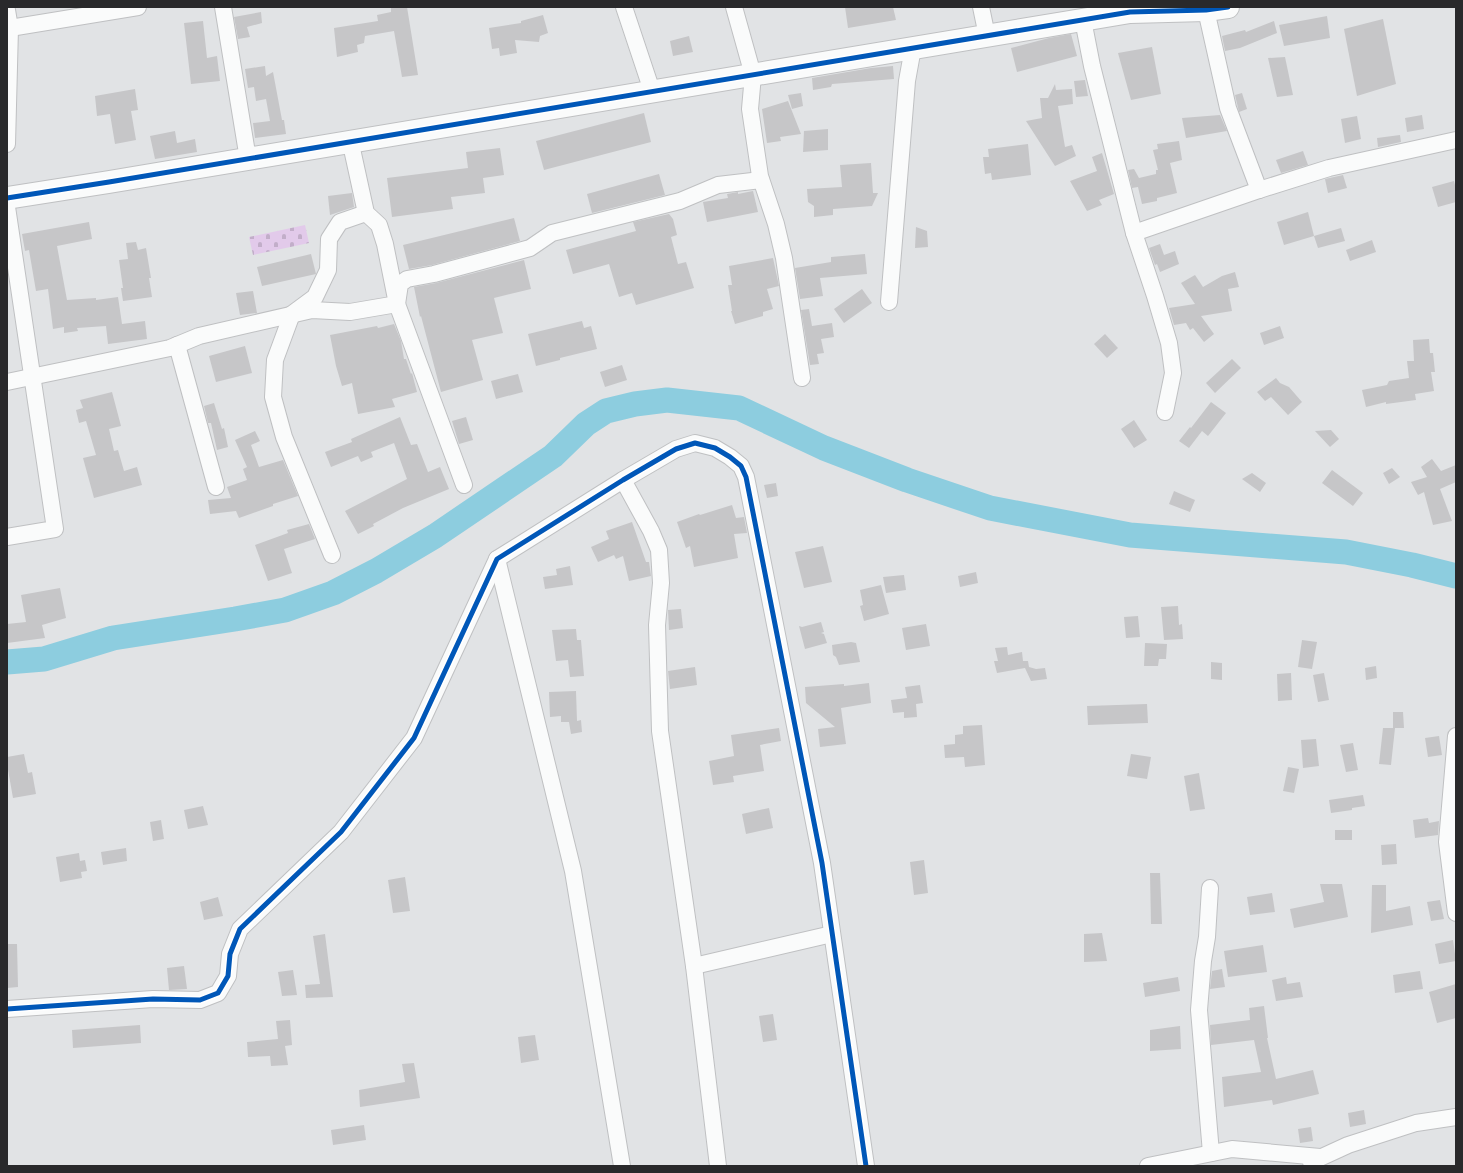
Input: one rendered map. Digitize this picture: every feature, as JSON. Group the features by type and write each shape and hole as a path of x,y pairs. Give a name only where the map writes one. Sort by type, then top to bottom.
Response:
{"street":[{"path":"10,28 138,7"},
{"path":"223,7 248,159"},
{"path":"624,7 652,91"},
{"path":"734,7 753,75 750,109 761,180 776,224 784,258 802,378"},
{"path":"981,7 987,36"},
{"path":"7,198 1083,20 1129,10 1206,10 1228,7"},
{"path":"7,10 10,28 7,144"},
{"path":"1206,10 1228,108 1259,190"},
{"path":"1083,20 1092,66 1134,233 1169,343 1173,373 1165,412"},
{"path":"889,302 907,81 913,48"},
{"path":"1134,233 1259,190 1329,168 1456,140"},
{"path":"352,149 366,212 378,225 385,244 397,304 464,485"},
{"path":"397,304 400,284 407,279 434,274 530,248 552,233 680,201 718,186 761,180"},
{"path":"7,207 55,529 7,537"},
{"path":"332,555 284,437 273,398 275,360 292,314 315,297 328,270 329,239 340,222 366,212"},
{"path":"7,382 170,348 199,336 312,310 350,312 397,304"},
{"path":"177,345 216,486"},
{"path":"7,1009 153,999 200,1000 218,993 228,976 230,954 240,928 341,832 414,738 497,559 623,480 676,449 695,443 714,448 730,457 741,466 746,477 822,863 866,1166"},
{"path":"623,480 650,531 658,550 661,583 657,625 660,731 694,966 718,1166"},
{"path":"497,559 573,871 622,1166"},
{"path":"1456,736 1447,842 1456,913"},
{"path":"1210,888 1207,937 1202,961 1199,1010 1211,1153"},
{"path":"694,966 832,934"},
{"path":"1305,1166 1320,1157 1348,1145 1416,1123 1456,1117"},
{"path":"1148,1166 1232,1149 1320,1157"}],"green space":[{"path":"305,225 309,243 253,255 249,237"}],"building":[{"path":"391,7 407,7 418,75 402,77 394,31 365,36 364,43 357,45 358,52 337,57 334,28 378,21 377,15 391,12"},
{"path":"845,7 893,7 896,20 848,28"},
{"path":"261,12 262,23 247,27 250,37 238,39 234,17"},
{"path":"543,15 548,33 540,36 539,42 515,40 517,53 500,56 499,48 492,49 489,28 521,23 521,21"},
{"path":"1327,16 1330,38 1284,46 1279,25"},
{"path":"1383,19 1396,84 1357,96 1344,29"},
{"path":"203,21 207,58 217,56 220,81 191,84 184,23"},
{"path":"1274,21 1277,33 1240,48 1225,51 1222,36 1245,30 1246,32"},
{"path":"1071,34 1077,56 1017,72 1011,48"},
{"path":"689,36 693,52 673,56 670,41"},
{"path":"1152,47 1161,94 1131,100 1118,53"},
{"path":"1285,57 1293,95 1277,97 1268,58"},
{"path":"265,66 266,76 273,72 286,134 255,138 253,123 270,121 266,99 256,101 254,87 248,88 245,69"},
{"path":"893,66 894,79 832,84 831,87 813,90 812,78 871,68"},
{"path":"1085,80 1088,96 1076,97 1074,81"},
{"path":"1055,84 1056,90 1072,89 1073,104 1058,106 1065,147 1072,145 1076,156 1055,166 1026,121 1042,118 1040,98 1048,98"},
{"path":"135,89 138,110 131,111 136,140 115,144 110,114 97,116 95,96"},
{"path":"801,93 803,106 792,109 788,95"},
{"path":"1242,93 1247,109 1239,112 1235,95"},
{"path":"788,101 801,134 780,137 781,141 767,143 762,109"},
{"path":"644,113 651,142 544,170 536,141"},
{"path":"1220,115 1227,131 1186,138 1182,118"},
{"path":"1422,115 1424,129 1407,132 1405,118"},
{"path":"1357,116 1361,139 1345,143 1341,119"},
{"path":"828,129 828,150 803,152 804,131"},
{"path":"175,131 177,143 195,139 197,152 155,159 150,136"},
{"path":"1400,135 1401,142 1378,147 1377,138"},
{"path":"1179,141 1182,160 1170,163 1177,193 1157,198 1157,201 1142,204 1138,187 1132,188 1128,170 1134,169 1139,178 1156,174 1156,170 1158,170 1153,150 1158,149 1157,144"},
{"path":"1028,144 1031,175 992,180 991,173 985,174 983,157 989,157 988,149"},
{"path":"500,148 504,175 483,178 485,193 451,197 453,209 392,217 387,178 468,168 466,152"},
{"path":"1303,151 1308,165 1281,173 1276,160"},
{"path":"1102,153 1114,194 1099,200 1102,205 1087,211 1070,181 1097,171 1092,157"},
{"path":"871,163 873,193 878,193 872,206 833,209 833,215 814,217 814,206 808,202 807,189 842,187 840,165"},
{"path":"659,174 665,195 592,213 587,194"},
{"path":"1343,175 1347,188 1328,193 1325,179"},
{"path":"1454,181 1456,189 1456,202 1438,207 1432,187"},
{"path":"753,191 758,212 707,222 703,202 728,198 727,194 738,192 738,194"},
{"path":"352,193 354,207 330,215 328,196"},
{"path":"1308,212 1314,236 1284,245 1277,222"},
{"path":"669,214 673,219 677,235 671,237 678,264 686,262 694,288 636,305 632,293 619,297 609,264 573,274 566,250 636,231 633,222"},
{"path":"514,218 520,241 432,265 409,269 403,245"},
{"path":"89,222 92,239 57,246 67,300 96,298 96,300 118,297 122,324 145,321 147,339 108,344 106,326 77,328 78,331 64,333 64,327 53,329 48,289 36,291 29,250 25,251 22,234"},
{"path":"916,227 927,231 928,247 915,248"},
{"path":"1341,228 1345,241 1318,248 1314,236"},
{"path":"1372,240 1376,252 1350,261 1346,250"},
{"path":"136,242 138,250 146,248 151,278 149,278 152,297 123,301 121,288 123,288 119,260 128,259 126,243"},
{"path":"1160,244 1164,255 1175,251 1179,264 1160,272 1157,264 1155,265 1149,248"},
{"path":"311,254 316,274 262,286 257,267"},
{"path":"865,254 867,274 820,278 823,296 800,299 795,268 831,262 831,257"},
{"path":"773,258 779,286 767,289 773,309 763,312 763,316 735,324 731,311 728,285 732,285 729,266"},
{"path":"524,260 531,289 494,298 503,333 472,340 483,380 441,392 421,316 420,317 414,287 436,283"},
{"path":"1235,272 1239,287 1228,289 1232,311 1201,316 1214,334 1204,342 1193,328 1190,330 1186,323 1174,325 1169,308 1195,304 1181,283 1195,275 1203,287 1222,276"},
{"path":"862,289 872,303 844,323 834,309"},
{"path":"253,291 257,313 240,315 236,293"},
{"path":"809,309 812,326 832,323 834,337 821,339 824,353 817,354 819,364 810,365 801,310"},
{"path":"582,321 584,328 591,326 597,349 560,358 560,360 536,366 528,334"},
{"path":"394,324 401,341 404,359 406,359 411,374 412,373 417,392 392,399 395,407 358,414 352,383 342,386 336,366 330,335 377,326 378,328"},
{"path":"1280,326 1284,338 1264,345 1260,333"},
{"path":"1105,334 1118,348 1107,358 1094,344"},
{"path":"1429,339 1430,353 1433,353 1435,372 1431,372 1434,391 1415,394 1416,400 1386,404 1386,402 1366,407 1362,390 1387,385 1389,381 1409,378 1407,361 1414,361 1413,340"},
{"path":"245,346 252,373 216,382 209,356"},
{"path":"1232,359 1241,368 1215,393 1206,383"},
{"path":"622,365 627,380 605,387 600,372"},
{"path":"518,374 523,392 496,399 491,381"},
{"path":"1276,378 1280,383 1289,387 1302,402 1288,415 1271,397 1265,401 1257,392"},
{"path":"112,392 121,426 109,429 114,451 118,450 124,471 137,467 142,485 94,498 83,458 96,455 86,421 79,423 76,410 83,408 80,400"},
{"path":"1211,402 1226,413 1208,436 1202,431 1189,448 1179,441"},
{"path":"214,403 222,429 224,428 228,447 217,450 211,423 208,423 204,406"},
{"path":"400,417 411,445 417,444 428,472 440,467 449,489 403,508 358,534 345,511 407,479 394,443 371,452 373,457 361,462 358,456 331,467 325,452 352,442 351,439"},
{"path":"466,417 473,440 459,444 452,421"},
{"path":"1134,420 1147,440 1134,448 1121,429"},
{"path":"1331,430 1339,439 1330,447 1315,431"},
{"path":"255,431 260,441 251,445 259,467 283,460 298,496 273,504 273,506 239,518 236,511 210,514 208,500 231,498 227,487 247,480 243,469 247,467 235,440"},
{"path":"1432,459 1441,471 1456,465 1456,482 1440,489 1452,521 1433,525 1424,492 1418,495 1411,482 1427,477 1421,467"},
{"path":"1392,468 1400,477 1389,484 1383,473"},
{"path":"1332,470 1363,493 1353,506 1322,483"},
{"path":"1252,473 1266,483 1260,492 1242,479"},
{"path":"776,483 778,496 767,498 764,485"},
{"path":"1174,491 1195,500 1190,512 1169,504"},
{"path":"732,505 736,518 744,517 747,533 734,534 738,558 694,567 690,546 686,548 677,522"},
{"path":"632,522 646,562 649,562 651,576 629,581 623,556 616,559 614,555 598,562 591,547 609,539 606,531"},
{"path":"309,524 315,539 284,549 292,573 268,581 255,545 288,533 287,530"},
{"path":"823,546 832,582 804,588 795,552"},
{"path":"570,566 573,585 545,589 543,577 557,575 556,569"},
{"path":"976,572 978,583 960,587 958,576"},
{"path":"904,575 906,590 886,593 883,577"},
{"path":"881,585 889,614 864,621 860,606 863,605 860,590"},
{"path":"60,588 66,618 42,625 45,638 7,643 7,624 26,622 21,595"},
{"path":"1178,606 1179,625 1182,624 1183,639 1164,640 1161,607"},
{"path":"681,609 683,628 669,630 668,610"},
{"path":"1138,616 1140,637 1126,638 1124,617"},
{"path":"821,622 824,632 821,633 824,634 827,643 805,649 799,626 802,627"},
{"path":"926,624 930,646 906,650 902,628"},
{"path":"576,629 577,640 581,640 584,676 570,677 568,660 556,661 552,630"},
{"path":"1302,640 1317,642 1312,669 1298,667"},
{"path":"851,642 856,643 860,662 839,665 836,657 833,655 832,645"},
{"path":"1145,643 1167,644 1166,659 1159,659 1158,666 1144,666"},
{"path":"1007,647 1008,655 1022,652 1023,661 1028,661 1029,667 1036,669 1045,668 1047,679 1031,681 1025,668 997,673 994,661 998,661 995,648"},
{"path":"1211,662 1222,663 1222,680 1211,679"},
{"path":"1376,666 1377,678 1366,680 1365,668"},
{"path":"695,667 697,685 670,689 668,671"},
{"path":"1291,673 1292,700 1278,701 1277,674"},
{"path":"1324,673 1329,700 1318,702 1313,675"},
{"path":"869,683 871,703 841,708 846,744 820,747 818,729 835,727 806,703 805,687 844,684 844,686"},
{"path":"920,685 923,703 916,704 917,717 904,718 904,712 893,713 891,700 907,698 905,687"},
{"path":"576,691 577,721 581,720 582,732 571,734 569,722 561,722 561,716 550,717 549,692"},
{"path":"1147,704 1148,723 1088,725 1087,706"},
{"path":"1393,712 1403,712 1404,728 1395,728 1391,765 1379,764 1383,728 1393,728"},
{"path":"982,725 985,765 965,767 964,757 945,758 944,745 955,744 955,735 963,734 963,726"},
{"path":"779,728 781,741 760,745 764,771 733,776 734,782 713,785 709,761 734,756 731,735"},
{"path":"1439,736 1442,755 1428,757 1425,738"},
{"path":"1316,739 1319,766 1303,768 1301,740"},
{"path":"1353,743 1358,770 1346,772 1340,745"},
{"path":"24,754 28,773 32,772 36,794 13,798 7,757"},
{"path":"1131,754 1151,757 1147,779 1127,776"},
{"path":"1288,767 1299,769 1294,793 1283,791"},
{"path":"1199,773 1205,809 1190,811 1184,776"},
{"path":"1363,795 1365,806 1352,808 1352,810 1331,813 1329,800"},
{"path":"203,806 208,825 188,829 184,810"},
{"path":"769,808 773,828 746,834 742,814"},
{"path":"1428,818 1429,823 1439,821 1438,835 1415,838 1413,820"},
{"path":"161,820 164,839 153,841 150,822"},
{"path":"1335,830 1352,830 1352,840 1335,840"},
{"path":"1396,844 1397,864 1382,865 1381,845"},
{"path":"126,848 127,861 103,865 101,852"},
{"path":"79,853 80,861 85,860 87,871 81,872 82,878 60,882 56,857"},
{"path":"924,860 928,893 914,895 910,862"},
{"path":"1150,873 1160,873 1162,924 1151,924"},
{"path":"405,877 410,911 393,913 388,880"},
{"path":"1320,884 1342,884 1348,917 1294,928 1290,909 1324,902"},
{"path":"1372,885 1386,885 1386,911 1410,906 1413,925 1371,933"},
{"path":"1272,893 1275,912 1250,915 1247,897"},
{"path":"218,897 223,916 204,920 200,902"},
{"path":"1440,900 1444,919 1431,921 1427,902"},
{"path":"1102,933 1107,961 1084,962 1084,934"},
{"path":"325,934 333,997 306,998 305,985 320,984 313,936"},
{"path":"1453,940 1456,961 1439,964 1435,944"},
{"path":"7,944 17,944 18,987 7,988"},
{"path":"1263,945 1267,972 1228,977 1224,951"},
{"path":"184,966 187,989 169,990 167,968"},
{"path":"1222,969 1225,987 1210,989 1212,971"},
{"path":"293,970 297,995 282,996 278,972"},
{"path":"1420,971 1423,989 1395,993 1393,975"},
{"path":"1178,977 1180,991 1145,997 1143,983"},
{"path":"1286,977 1287,984 1300,982 1303,997 1276,1001 1272,980"},
{"path":"1456,984 1456,1018 1437,1023 1429,992"},
{"path":"1264,1006 1267,1038 1276,1079 1313,1070 1319,1094 1273,1105 1272,1100 1224,1107 1222,1077 1261,1072 1254,1040 1211,1045 1210,1025 1250,1020 1249,1008"},
{"path":"773,1014 777,1040 763,1042 759,1016"},
{"path":"290,1020 292,1045 285,1046 288,1065 271,1066 270,1056 248,1057 247,1042 278,1039 276,1021"},
{"path":"140,1025 141,1043 73,1048 72,1030"},
{"path":"1180,1026 1181,1049 1150,1051 1150,1030"},
{"path":"535,1035 539,1060 521,1063 518,1037"},
{"path":"414,1063 420,1098 360,1107 359,1090 405,1082 402,1064"},
{"path":"1364,1110 1366,1124 1350,1127 1348,1113"},
{"path":"364,1125 366,1140 333,1145 331,1130"},
{"path":"1311,1127 1313,1141 1300,1143 1298,1129"}],"waterway":[{"path":"7,662 44,659 113,638 285,610 333,593 376,571 435,536 553,456 586,424 606,411 635,404 667,400 739,408 824,448 907,480 990,508 1130,535 1346,552 1412,565 1456,576"}],"cycle path":[{"path":"7,198 1130,12 1206,10 1228,7"},
{"path":"7,1009 153,999 200,1000 218,993 228,976 230,954 240,929 341,832 414,738 497,559 623,480 676,449 695,443 715,448 730,457 741,466 746,477 822,863 866,1166"}]}
